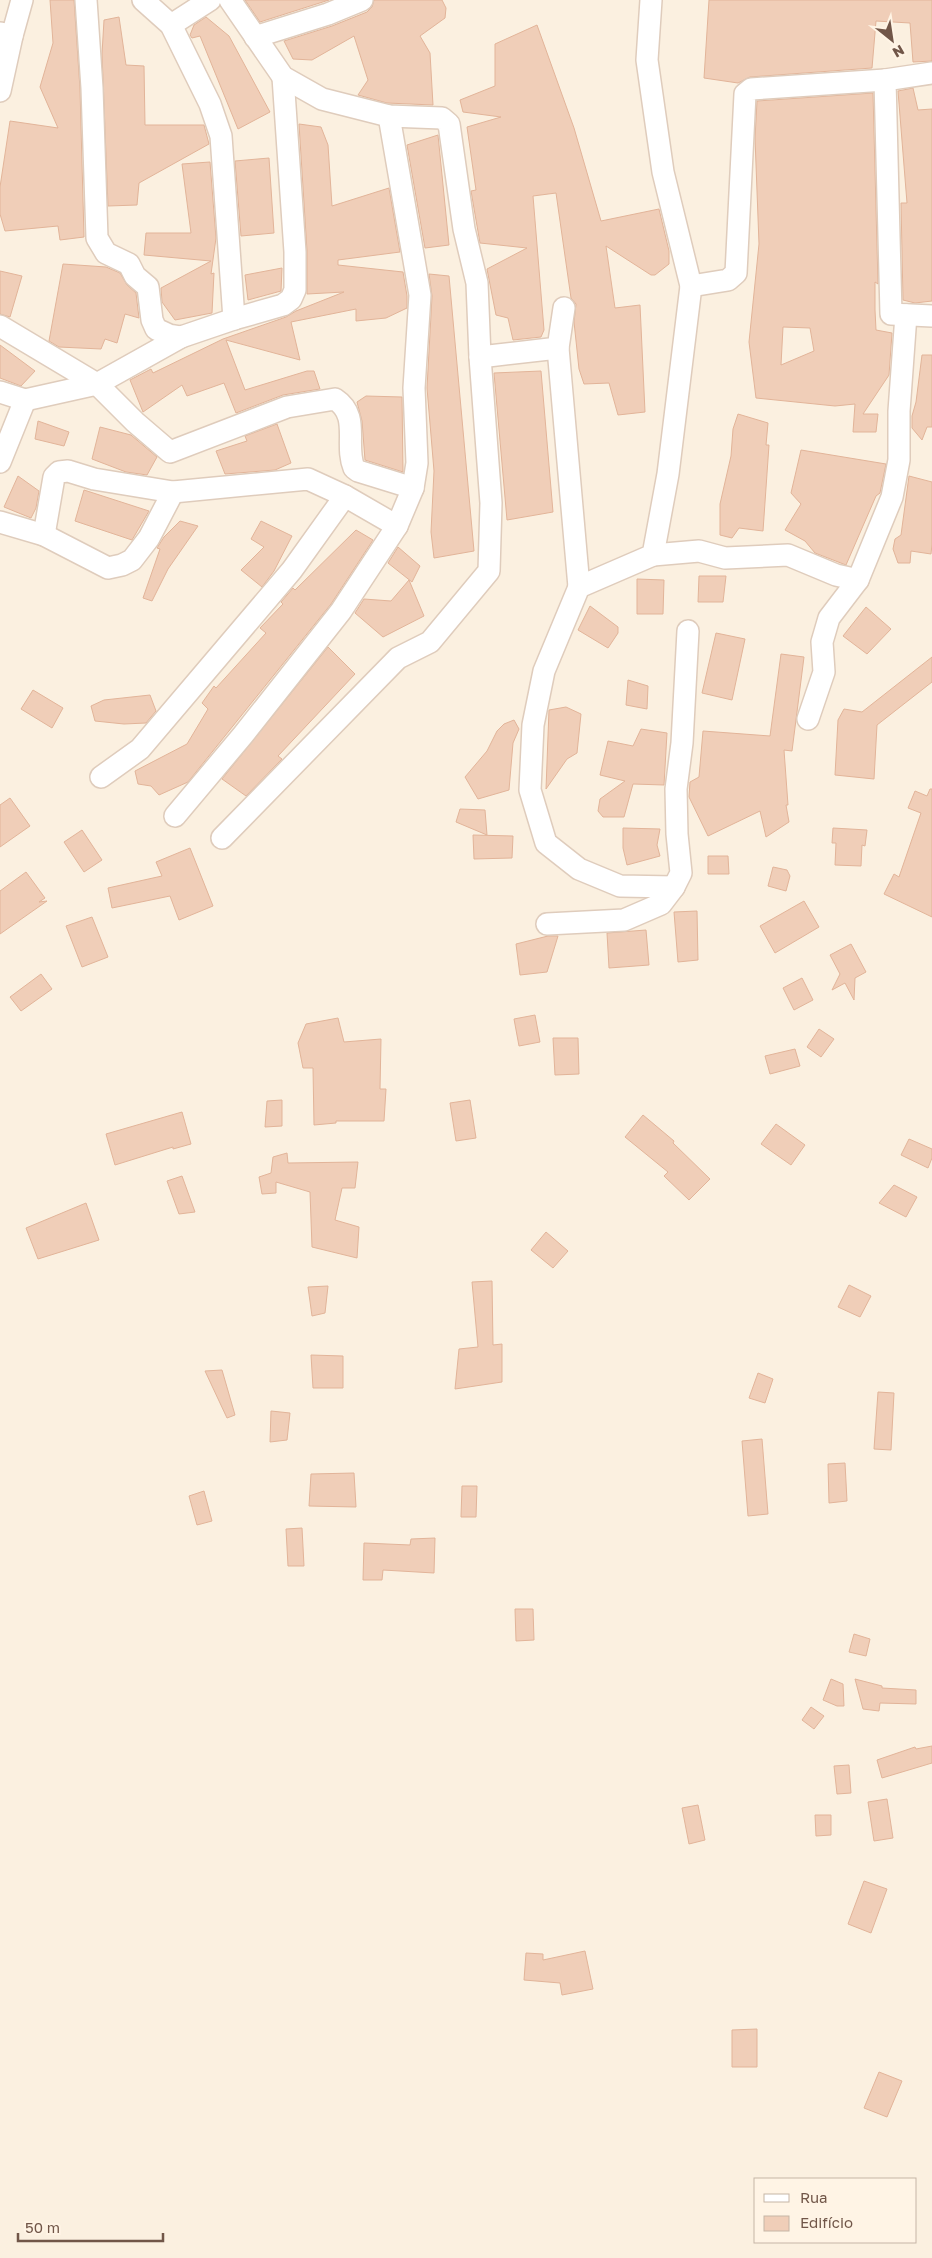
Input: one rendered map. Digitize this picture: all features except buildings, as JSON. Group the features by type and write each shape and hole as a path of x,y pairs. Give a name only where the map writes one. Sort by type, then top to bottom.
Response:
{"street":[{"path":"0,91 6,34 22,0"},
{"path":"86,0 92,88 97,238 106,253 129,264 135,276 148,287 152,320 156,329 169,335 182,337"},
{"path":"143,0 171,25 210,104 221,136 234,318"},
{"path":"171,25 210,0"},
{"path":"222,838 398,658 430,642 490,571 491,503 480,356 477,283 464,229 449,124 442,118 389,116 322,99 283,78 230,0"},
{"path":"255,37 328,14 362,0"},
{"path":"651,0 648,70 663,172 691,286 668,474 653,555"},
{"path":"691,286 728,280 736,273 745,94 751,89 885,80 932,73"},
{"path":"0,392 25,400 97,384 182,337 234,318 283,305 291,299 295,290 295,252 283,78"},
{"path":"885,80 891,314 932,316"},
{"path":"175,816 243,735 342,611 397,526 413,488 417,464 414,388 420,295 389,116"},
{"path":"564,308 558,348 579,586 544,671 533,725 530,790 546,843 579,869 620,886 674,888"},
{"path":"808,719 824,672 822,642 829,618 858,580 892,497 899,460 899,411 906,314"},
{"path":"0,326 97,384 135,422 170,452 287,407 335,399 344,405 349,415 352,463 354,468 358,471 413,488"},
{"path":"480,356 558,348"},
{"path":"0,462 25,400"},
{"path":"44,535 54,476 58,472 68,471 94,479 173,492 308,479 345,496 397,526"},
{"path":"0,522 44,535 108,568 122,566 132,560 149,538 173,492"},
{"path":"102,777 140,749 286,577 345,496"},
{"path":"579,586 653,555 699,551 725,558 788,555 836,575 858,580"},
{"path":"547,924 624,920 661,904 674,888 681,873 677,834 676,789 682,743 688,631"}]}
